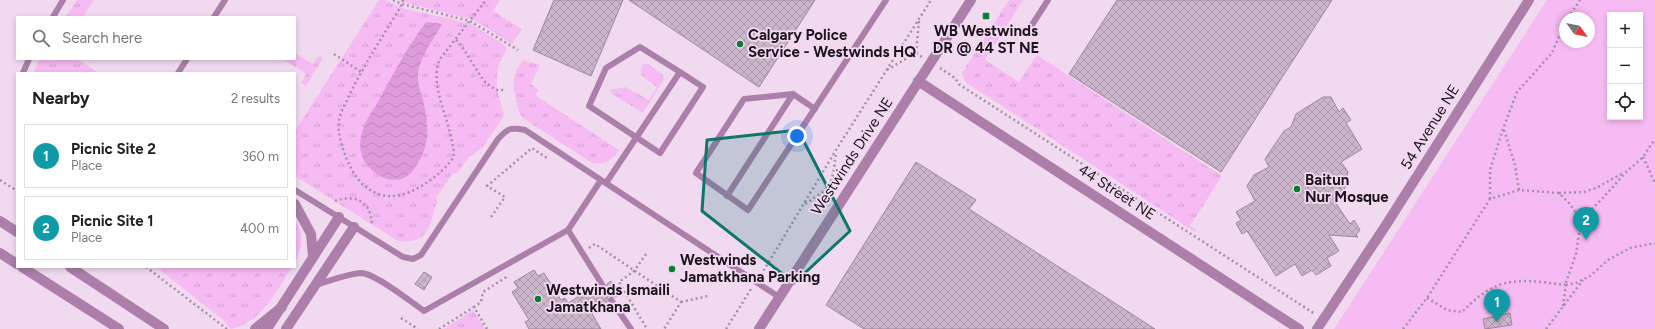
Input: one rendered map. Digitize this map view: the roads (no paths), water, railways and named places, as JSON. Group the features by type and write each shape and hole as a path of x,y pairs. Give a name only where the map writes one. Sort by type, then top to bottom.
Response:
{"street":[{"name":"Westwinds Drive NE","path":"762,328 779,297 971,0"},
{"name":"54 Avenue NE","path":"1316,329 1386,226 1529,0"},
{"name":"44 Street NE","path":"918,81 1299,329"},
{"path":"296,206 311,234 313,256"},
{"path":"267,329 339,217"},
{"path":"0,221 16,231"},
{"path":"286,329 354,227"},
{"path":"0,253 16,263"},
{"path":"24,268 119,329"},
{"path":"72,268 164,329"},
{"path":"255,329 282,307"}],"lane":[{"path":"54,16 63,0"},
{"path":"215,16 225,0"},
{"path":"815,109 793,94 744,99 696,173 748,210 815,109 886,0"},
{"path":"1028,31 1048,0"},
{"path":"640,47 680,72 703,87 660,153 589,106 606,68 640,47"},
{"path":"23,72 29,60"},
{"path":"179,72 186,60"},
{"path":"315,286 341,277 362,273 376,278 424,311 568,230 637,137 680,72"},
{"path":"727,196 793,94"},
{"path":"296,191 403,257 413,259 417,258 421,255 498,139 505,131 513,127 525,130 779,297"},
{"path":"568,230 603,286"},
{"path":"611,300 631,329"}],"water":[{"path":"426,22 442,24 426,51 418,72 418,84 427,118 426,144 420,160 408,176 393,180 378,175 371,170 366,163 362,156 360,146 362,132 364,125 401,60"}],"place":[{"name":"WB Westwinds DR @ 44 ST NE","path":"986,16"},
{"name":"Calgary Police Service - Westwinds HQ","path":"740,44"},
{"name":"Baitun Nur Mosque","path":"1297,189"},
{"name":"Picnic Site 1","path":"1586,240"},
{"name":"Westwinds Jamatkhana Parking","path":"672,269"},
{"name":"Westwinds Ismaili Jamatkhana","path":"538,299"},
{"name":"Picnic Site 2","path":"1497,322"}]}
